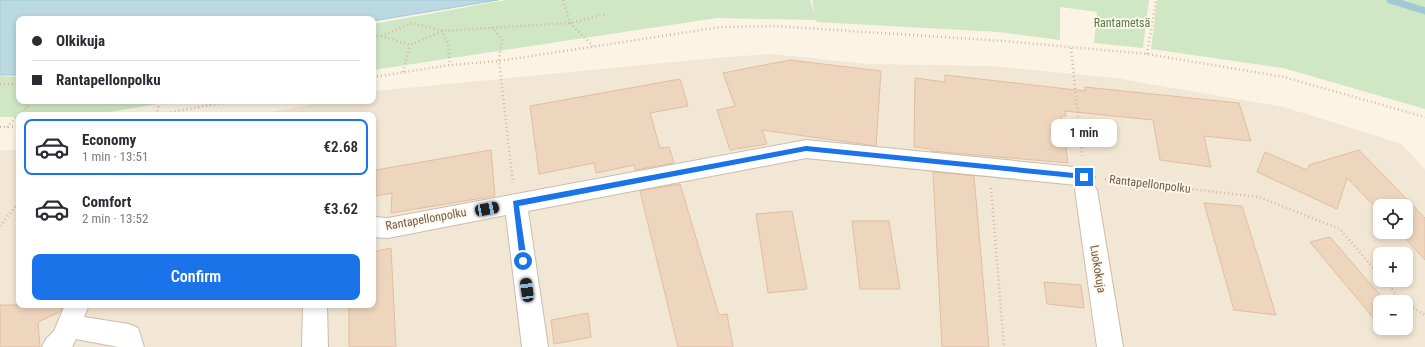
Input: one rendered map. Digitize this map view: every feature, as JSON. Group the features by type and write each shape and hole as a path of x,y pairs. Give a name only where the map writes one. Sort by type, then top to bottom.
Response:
{"street":[{"name":"Rantapellonpolku","path":"376,227 388,228 806,148 990,167 1085,183"},
{"name":"Luokokuja","path":"1085,183 1110,347"},
{"path":"516,203 535,347"},
{"path":"314,347 315,308"},
{"path":"54,347 64,338 73,315 130,336 131,347"}],"path":[{"path":"563,0 570,23 593,46"},
{"path":"1148,54 1156,0"},
{"path":"381,36 410,45 442,31 570,23 606,14"},
{"path":"376,37 412,23 442,31"},
{"path":"376,76 450,64 499,61 721,27 775,26 995,40 1148,54 1284,77 1425,117"},
{"path":"492,27 502,40 499,61 516,203"},
{"path":"442,31 448,44 450,64"},
{"path":"403,72 410,45"},
{"path":"1072,48 1085,183"},
{"path":"0,84 16,84"},
{"path":"22,112 30,104"},
{"path":"172,112 216,104"},
{"path":"7,127 16,118"},
{"path":"0,127 16,127"},
{"path":"990,167 1004,347"},
{"name":"Rantapellonpolku","path":"1085,183 1259,197 1340,229 1373,268"},
{"path":"0,226 16,206"},
{"path":"1390,287 1397,295"},
{"path":"1413,308 1425,315"}],"shaded area":[{"path":"772,54 868,64 993,66 1115,78 1284,107 1402,144 1425,169 1425,347 0,347 0,151 16,149 16,308 376,308 376,112 272,112 311,104 376,104 376,91 715,58"}],"green space":[{"name":"Rantametsä","path":"506,0 810,0 815,15 812,0 1149,0 1143,48 1094,43 1097,12 1060,7 1060,40 999,32 817,22 816,20 717,18 376,70 376,23"},
{"path":"1157,0 1425,0 1425,109 1283,68 1151,49"},
{"path":"0,76 16,77 16,104 157,104 110,112 16,112 16,117 0,117"}],"water":[{"path":"0,0 498,0 376,20 376,16 16,16 16,75 0,75"}],"building":[{"path":"790,60 881,71 876,146 762,130 767,144 730,150 717,110 735,106 723,73"},
{"path":"945,75 1085,91 1085,87 1239,103 1251,141 1204,136 1211,167 1160,160 1153,120 1065,111 1066,116 1061,116 1068,163 931,151 931,149 914,147 915,78 945,82"},
{"path":"680,79 688,106 650,113 660,148 669,147 674,163 635,170 634,165 596,173 594,163 539,174 530,106"},
{"path":"491,150 495,196 391,213 392,193 376,196 376,170"},
{"path":"1359,150 1407,199 1373,199 1373,205 1347,178 1337,209 1257,172 1265,152 1307,170 1309,165"},
{"path":"933,172 974,176 989,347 942,347"},
{"path":"680,184 719,315 727,314 733,347 678,347 640,191"},
{"path":"1204,203 1242,206 1276,315 1234,310"},
{"path":"1413,206 1425,218 1425,260 1406,239 1413,239"},
{"path":"792,211 807,289 768,293 756,214"},
{"path":"852,221 889,221 900,289 860,289"},
{"path":"1330,237 1380,295 1373,295 1373,318 1310,242"},
{"path":"391,248 396,347 349,347 349,308 376,308 376,251"},
{"path":"1044,282 1081,285 1084,308 1047,304"},
{"path":"0,305 16,305 16,308 62,308 60,312 38,322 40,347 0,347"},
{"path":"588,313 591,337 554,344 551,320"}],"waterway":[{"path":"1390,0 1425,11"}],"route":[{"path":"523,261 516,203 806,148 1084,177"}]}
